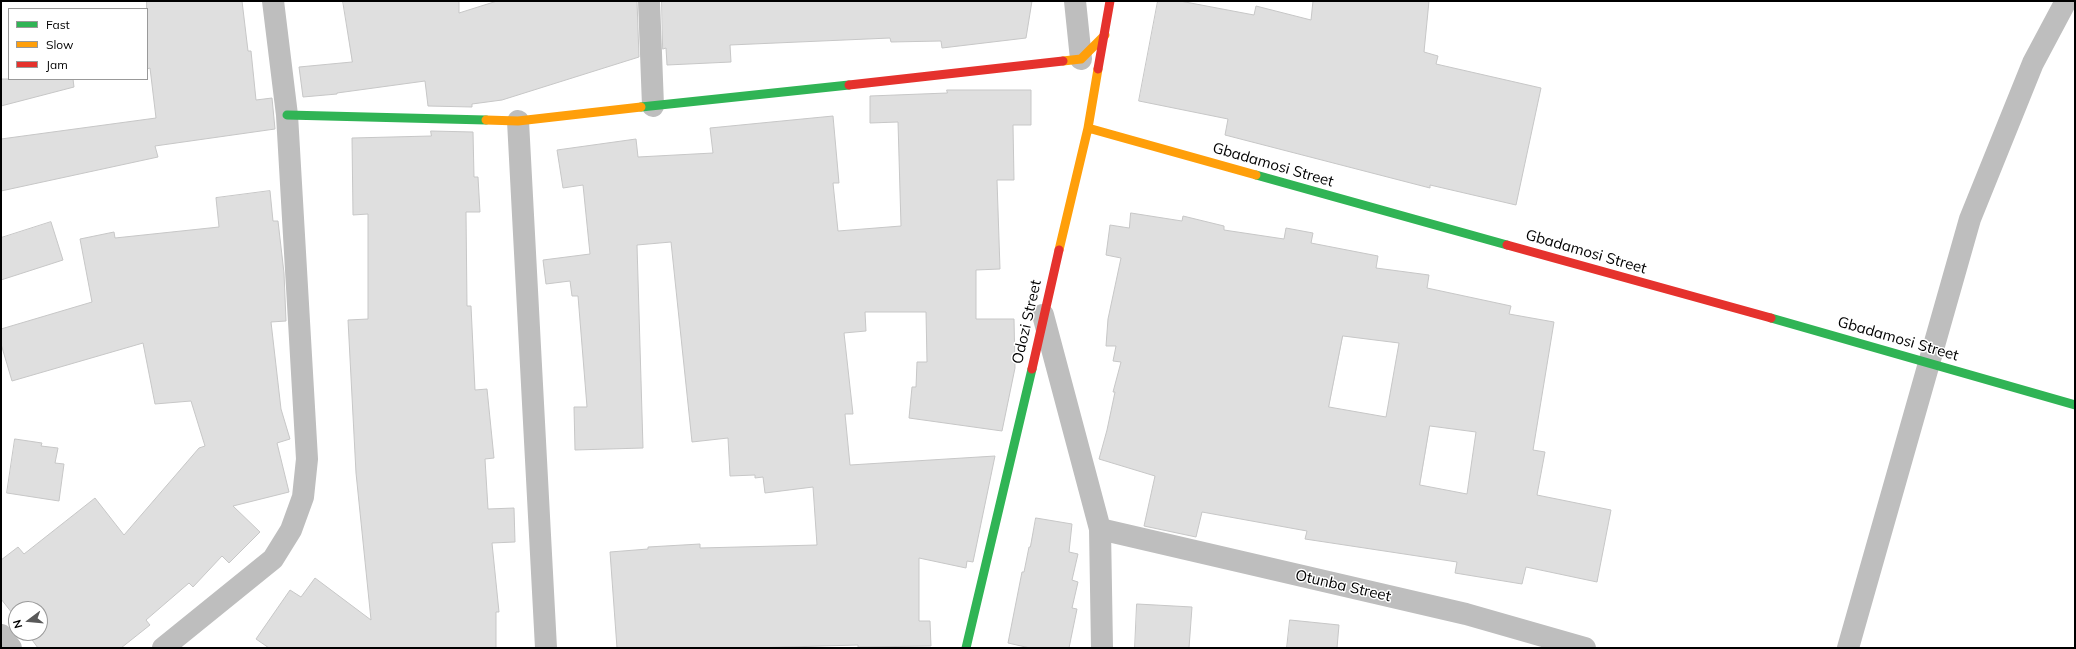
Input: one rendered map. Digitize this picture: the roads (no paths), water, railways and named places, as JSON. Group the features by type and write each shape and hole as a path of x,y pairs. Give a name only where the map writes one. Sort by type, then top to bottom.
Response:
{"street":[{"path":"163,648 274,559 291,530 303,497 307,459 287,115 273,1"},
{"path":"649,1 653,106"},
{"path":"1075,1 1081,59"},
{"name":"Odozi Street","path":"966,648 1088,128 1110,1"},
{"path":"1848,648 1970,219 2032,63 2066,1"},
{"path":"287,115 518,121 1081,59 1104,34"},
{"path":"518,121 546,648"},
{"name":"Gbadamosi Street","path":"1088,128 1929,362 2075,405"},
{"path":"1043,315 1100,529 1102,648"},
{"name":"Otunba Street","path":"1100,529 1466,614 1585,648"},
{"path":"1,635 11,648"}]}
